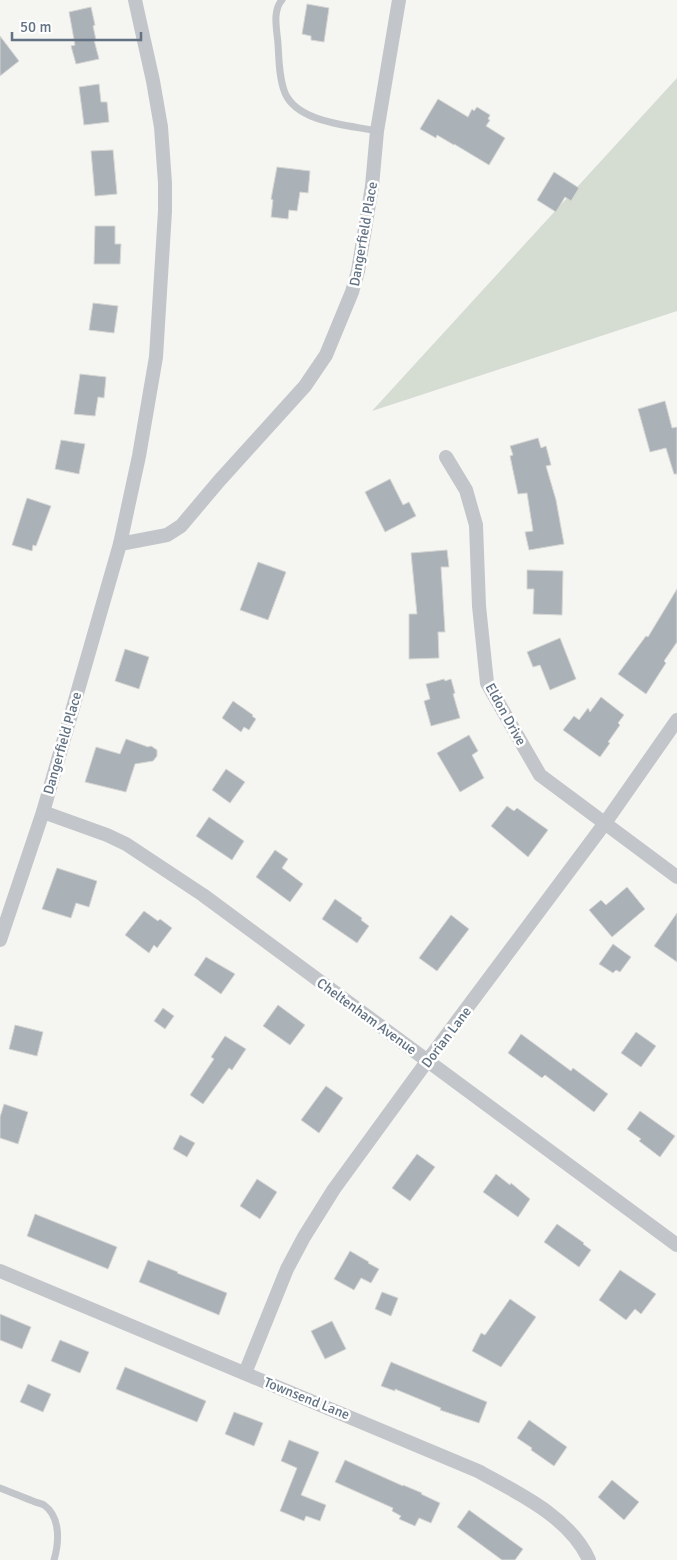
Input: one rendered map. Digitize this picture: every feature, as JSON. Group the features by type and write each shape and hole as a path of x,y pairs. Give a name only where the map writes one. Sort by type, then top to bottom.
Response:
{"street":[{"name":"Dangerfield Place","path":"0,940 43,812 120,544 139,456 156,357 165,183 161,127 135,0"},
{"name":"Dangerfield Place","path":"120,544 167,535 181,526 305,386 326,355 352,292 358,271 372,186 377,131 399,0"},
{"name":"Eldon Drive","path":"446,457 466,490 476,526 479,606 487,683 540,775 677,877"},
{"name":"Dorian Lane","path":"245,1373 287,1269 334,1189 605,823 677,720"},
{"name":"Cheltenham Avenue","path":"43,812 107,835 126,844 150,860 237,920 677,1245"},
{"name":"Townsend Lane","path":"0,1271 478,1471 541,1508 562,1523 580,1542 589,1560"}],"lane":[{"path":"282,0 276,14 280,75 286,94 293,105 302,112 320,120 377,131"},
{"path":"0,1488 44,1505 50,1512 56,1522 57,1550 54,1560"}],"shaded area":[{"path":"677,78 677,311 372,411"}],"building":[{"path":"307,4 329,8 324,42 311,40 311,36 302,34"},
{"path":"91,7 95,25 93,26 96,40 94,40 99,59 76,64 71,46 75,45 69,12"},
{"path":"0,36 19,61 0,76"},
{"path":"99,84 101,102 107,102 109,122 84,125 79,87"},
{"path":"438,99 468,117 472,109 474,111 477,107 490,115 488,119 490,120 486,126 505,138 489,165 437,135 436,138 420,129"},
{"path":"113,150 117,194 95,196 91,151"},
{"path":"277,167 310,171 308,193 300,192 297,211 289,210 288,219 271,217 273,200 271,199"},
{"path":"554,172 579,188 571,201 565,197 556,212 537,200"},
{"path":"95,226 115,226 115,244 121,244 120,264 94,264"},
{"path":"93,303 118,306 114,333 89,330"},
{"path":"80,374 106,377 104,398 98,397 95,416 74,414"},
{"path":"665,401 672,428 677,427 677,474 674,474 666,448 650,452 638,409"},
{"path":"538,438 541,448 546,446 551,465 546,466 556,500 564,544 529,550 525,532 533,531 527,493 518,494 510,456 513,455 510,446"},
{"path":"61,440 85,444 79,474 55,469"},
{"path":"390,479 403,505 409,502 416,516 385,532 365,492"},
{"path":"27,498 51,506 36,546 33,545 32,551 12,545"},
{"path":"447,550 449,567 441,567 445,632 438,632 439,658 409,659 409,614 417,614 411,553"},
{"path":"258,562 286,572 268,620 240,610"},
{"path":"527,570 563,571 562,615 533,614 534,589 527,589"},
{"path":"677,589 677,642 646,694 618,674 646,636 648,637"},
{"path":"560,638 576,679 550,690 540,665 533,667 527,652"},
{"path":"125,649 149,657 139,689 115,681"},
{"path":"444,679 445,681 451,679 460,718 431,726 424,701 430,699 426,684"},
{"path":"601,697 624,715 618,723 620,725 608,742 610,743 600,757 563,730 574,716 579,720 588,708 590,712"},
{"path":"233,701 256,719 249,730 244,727 241,732 222,718"},
{"path":"469,735 478,751 472,755 484,778 460,792 437,753"},
{"path":"126,739 148,747 151,746 157,750 157,756 153,761 135,764 126,792 85,782 96,747 120,754"},
{"path":"226,769 245,782 230,803 212,790"},
{"path":"507,806 514,811 517,808 548,830 528,857 491,826"},
{"path":"209,817 244,841 232,860 196,836"},
{"path":"275,850 288,859 282,868 303,884 290,902 256,877"},
{"path":"57,868 97,881 89,907 76,903 71,918 42,909"},
{"path":"627,887 645,909 612,937 589,910 601,900 606,905"},
{"path":"335,899 362,918 361,920 369,926 357,943 322,919"},
{"path":"144,911 172,928 157,948 154,945 149,953 125,935"},
{"path":"677,913 677,962 654,946"},
{"path":"451,915 469,929 437,971 419,958"},
{"path":"613,944 631,957 620,972 616,970 613,973 599,964"},
{"path":"206,957 235,974 221,994 194,975"},
{"path":"278,1005 305,1025 290,1045 263,1026"},
{"path":"163,1008 174,1016 165,1029 154,1021"},
{"path":"15,1025 43,1032 37,1056 9,1049"},
{"path":"636,1032 656,1046 641,1067 621,1053"},
{"path":"521,1034 571,1071 573,1068 608,1094 594,1112 545,1075 542,1078 508,1053"},
{"path":"225,1036 246,1049 232,1070 229,1068 203,1104 190,1095 214,1059 211,1057"},
{"path":"326,1086 343,1098 319,1133 301,1120"},
{"path":"4,1104 28,1112 18,1144 0,1138 0,1117"},
{"path":"640,1111 675,1136 660,1157 627,1129"},
{"path":"180,1135 195,1143 187,1157 173,1149"},
{"path":"417,1154 435,1167 410,1201 392,1188"},
{"path":"496,1174 510,1185 511,1183 530,1199 518,1217 483,1192"},
{"path":"257,1179 277,1192 260,1219 240,1206"},
{"path":"35,1214 117,1247 108,1269 27,1236"},
{"path":"557,1224 591,1250 579,1267 544,1242"},
{"path":"350,1251 379,1269 371,1283 361,1278 354,1290 334,1279"},
{"path":"148,1260 227,1293 219,1315 139,1282"},
{"path":"620,1270 656,1294 641,1314 635,1309 626,1320 599,1300"},
{"path":"382,1292 398,1298 391,1316 375,1309"},
{"path":"510,1299 536,1317 501,1367 472,1351 481,1333 485,1335"},
{"path":"0,1314 31,1327 22,1349 0,1340"},
{"path":"332,1321 346,1349 325,1359 311,1331"},
{"path":"60,1340 89,1352 80,1373 51,1361"},
{"path":"391,1362 487,1402 479,1423 440,1410 441,1408 395,1389 395,1391 381,1386"},
{"path":"125,1367 206,1401 197,1422 116,1389"},
{"path":"28,1384 51,1394 43,1412 20,1402"},
{"path":"234,1412 263,1423 254,1446 225,1434"},
{"path":"529,1420 567,1447 554,1466 517,1438"},
{"path":"289,1440 319,1452 301,1495 326,1505 320,1521 306,1516 304,1521 280,1511 297,1468 281,1461"},
{"path":"345,1460 422,1493 440,1503 431,1523 419,1518 415,1526 399,1519 401,1516 392,1511 393,1508 335,1482"},
{"path":"612,1480 639,1502 624,1520 598,1497"},
{"path":"469,1510 523,1549 515,1560 502,1560 457,1527"}]}
